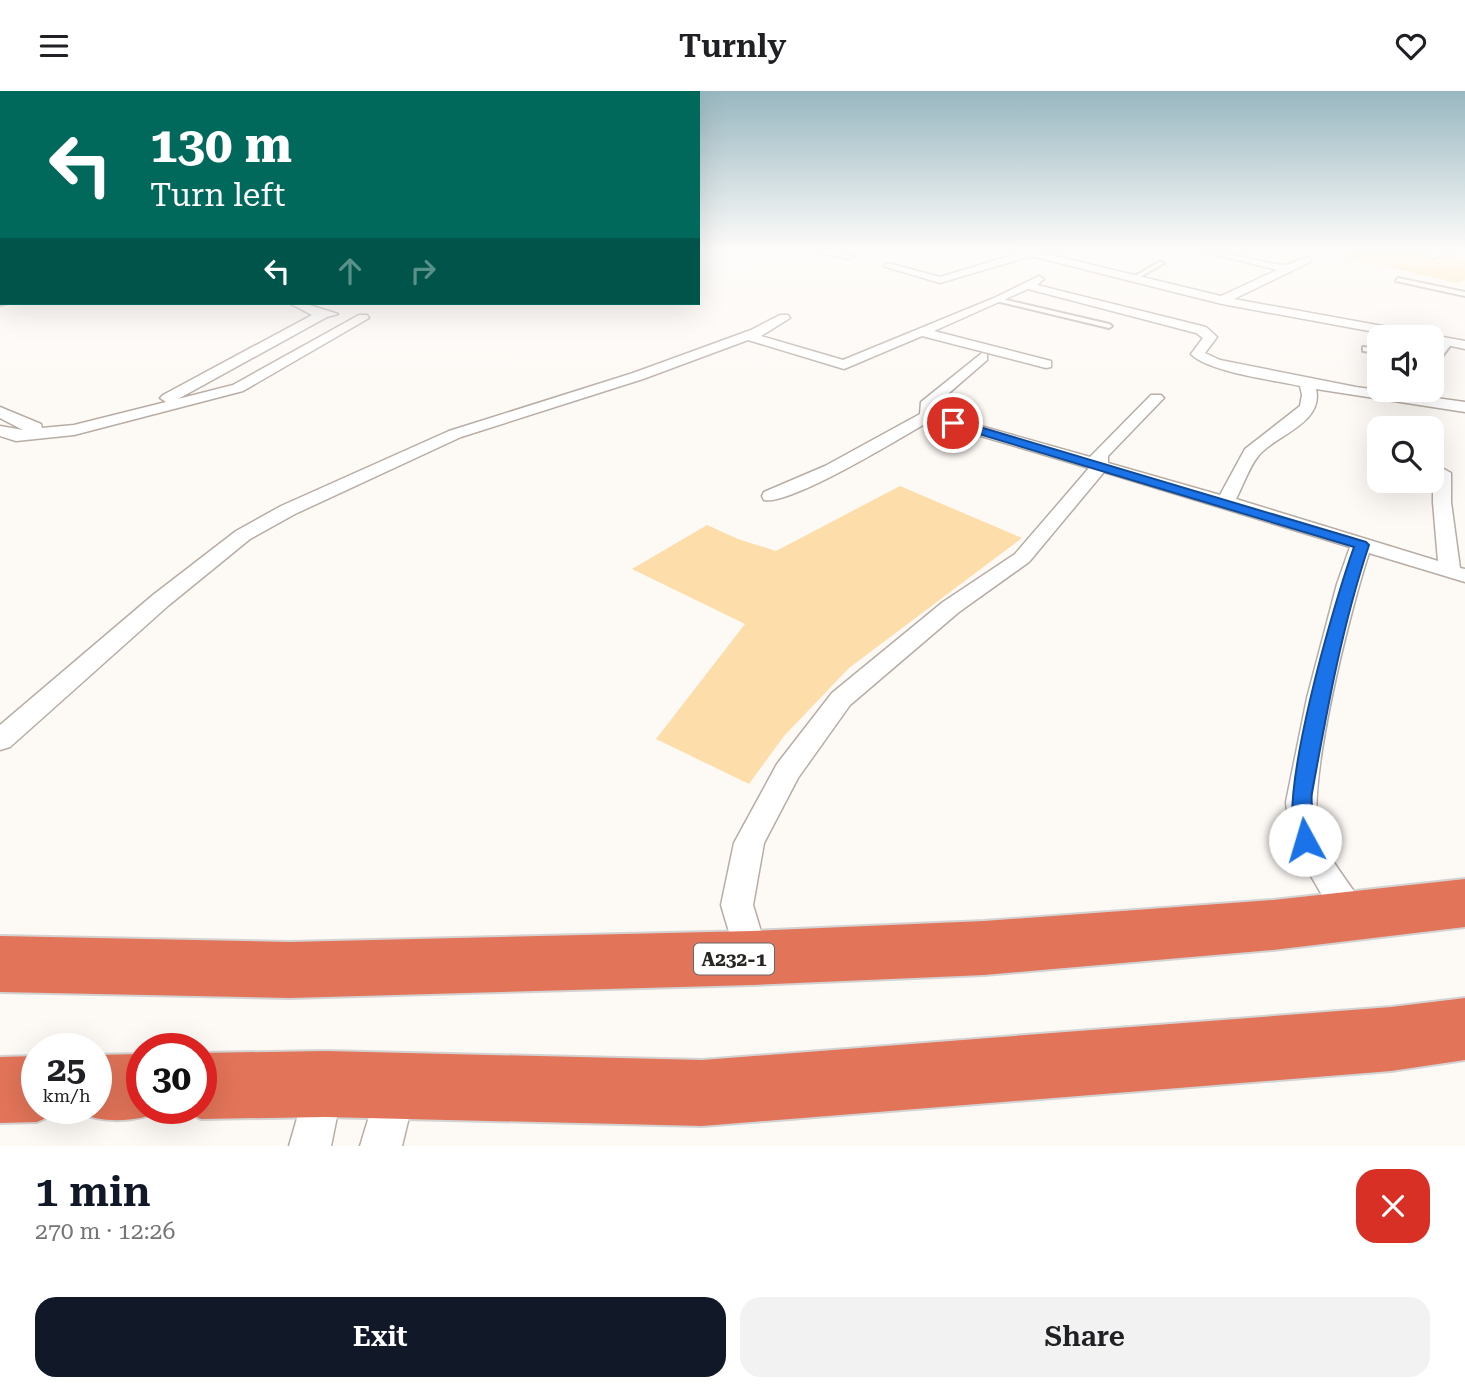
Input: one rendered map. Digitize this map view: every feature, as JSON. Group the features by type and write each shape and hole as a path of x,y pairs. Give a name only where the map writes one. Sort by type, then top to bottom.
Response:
{"highway":[{"name":"A232-1","path":"0,964 290,970 752,958 984,948 1273,925 1465,903"},
{"path":"217,1086 325,1084 702,1093 1391,1039 1465,1029"},
{"path":"0,1090 21,1089"}],"street":[{"path":"748,336 844,365 1001,298"},
{"path":"1077,298 1201,330 1210,337 1198,354 1203,359 1306,383 1465,407"},
{"path":"1215,298 1367,326"},
{"path":"1222,300 1226,298"},
{"path":"0,431 16,436 74,430 238,389 363,318 310,311 299,305"},
{"path":"0,412 29,427 43,428 74,423 156,401 177,394 191,383 325,313"},
{"path":"0,740 161,600 243,535 288,510 455,434 638,376 748,336 784,318"},
{"path":"921,333 1046,365"},
{"path":"1444,341 1465,345"},
{"path":"928,416 926,405 982,357"},
{"path":"1225,502 1251,453 1303,414 1309,405 1310,392 1306,383"},
{"path":"1100,466 1100,454 1156,398"},
{"path":"771,496 831,471 928,416 1225,502 1457,574 1442,493"},
{"path":"752,958 737,905 749,843 787,772 841,699 951,607 1022,558 1100,466"},
{"path":"1352,916 1305,840 1301,801 1320,698 1348,584 1362,545"},
{"path":"310,1146 325,1084"},
{"path":"381,1146 397,1086"}],"lane":[{"path":"998,300 1109,326"},
{"path":"1444,348 1449,342"}],"building":[{"path":"900,486 1022,538 849,668 784,736 749,784 656,739 745,624 632,569 707,525 738,539 776,551"}],"route":[{"path":"953,423 1362,545 1348,584 1320,698 1301,801 1305,840"}]}
